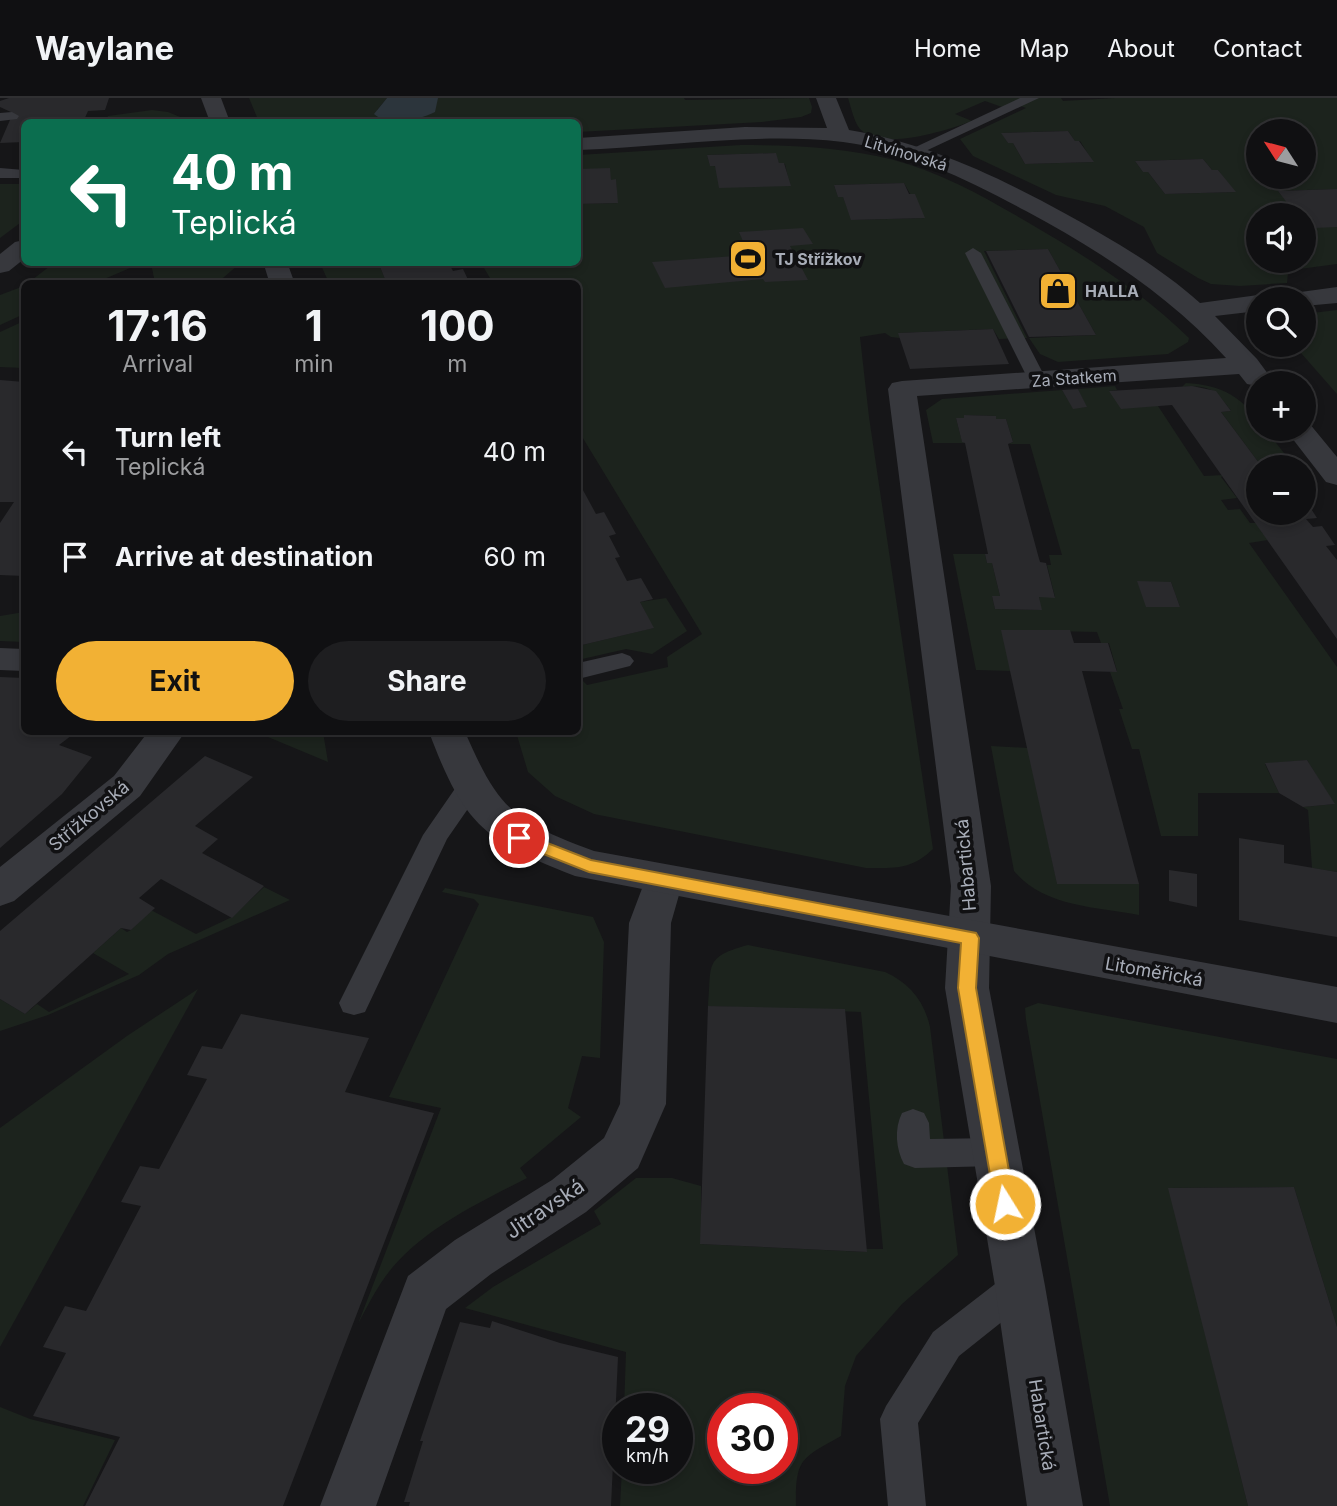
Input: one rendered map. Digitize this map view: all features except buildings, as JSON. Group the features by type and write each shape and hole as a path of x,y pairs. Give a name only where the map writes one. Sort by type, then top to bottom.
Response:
{"street":[{"path":"211,98 219,119"},
{"path":"825,98 840,136"},
{"name":"Litvínovská","path":"581,144 744,135 840,136 912,152 976,176 1094,240 1140,269 1194,311 1251,371"},
{"path":"0,266 21,249"},
{"path":"1316,297 1337,295"},
{"path":"1194,311 1246,304"},
{"name":"Za Statkem","path":"902,388 1246,374"},
{"name":"Habartická","path":"902,388 971,886 967,988 1020,1286 1055,1506"},
{"path":"1308,441 1337,476"},
{"path":"0,659 21,660"},
{"name":"Střížkovská","path":"0,890 127,786 165,735"},
{"name":"Litoměřická","path":"448,735 470,787 498,823 519,838 589,865 1337,1006"},
{"name":"Jitravská","path":"348,1506 426,1293 473,1257 569,1196 621,1153 643,1104 650,923 663,881"}],"lane":[{"path":"912,152 1032,98"},
{"path":"0,173 21,174"},
{"path":"973,253 1038,381"},
{"path":"581,670 622,661"},
{"path":"354,1003 436,835 470,787"},
{"path":"913,1123 915,1154 996,1152"},
{"path":"906,1506 899,1419 946,1344 1020,1286"}],"shaded area":[{"path":"249,98 387,98 377,110 435,101 438,98 809,98 812,107 811,113 801,117 762,122 581,132 581,119 258,119"},
{"path":"387,98 438,98 435,112 421,118 384,119 374,114"},
{"path":"848,98 1061,98 1063,101 1115,98 1337,98 1337,189 1278,191 1288,203 1246,203 1246,273 1288,273 1287,283 1240,286 1211,284 1157,253 1144,227 1105,206 1056,195 973,156 960,139 1026,108 1013,103 1002,107 985,101 955,114 972,121 898,139 870,136 860,129","holes":["1068,131 1075,141 1080,141 1093,162 1025,164 1013,143 1008,143 1002,133","1203,159 1212,170 1218,170 1235,192 1165,194 1148,172 1143,172 1135,161"]},
{"path":"152,110 168,112 185,119 106,119 108,116"},
{"path":"741,145 780,146 856,152 912,165 980,196 1072,249 1133,290 1189,338 1188,342 1168,354 1058,362 1040,354 1029,338 1096,335 1048,249 984,251 1027,338 999,339 993,329 899,333 900,338 885,333 860,337 869,417 933,849 917,861 894,868 866,868 594,814 555,796 528,772 517,735 581,735 581,679 587,685 668,667 667,657 702,634 581,435 581,280 491,280 483,266 581,266 581,204 617,203 616,180 611,180 609,169 581,169 581,155","holes":["775,153 779,163 785,164 790,186 710,165 707,155","904,183 924,218 852,220 843,197 838,196 834,185"]},
{"path":"0,184 21,184 21,222 0,238"},
{"path":"1316,220 1337,227 1337,264 1316,267"},
{"path":"50,266 130,268 102,280 32,280"},
{"path":"152,266 237,266 220,280 154,280"},
{"path":"321,266 379,266 386,280 328,280"},
{"path":"21,287 21,315 0,325 0,295"},
{"path":"1337,310 1337,394 1305,357 1316,357 1316,313"},
{"path":"21,322 21,368 0,367 0,332"},
{"path":"1186,383 1208,386 1235,397 1246,407 1246,441 1274,441 1286,455 1253,455 1221,412 1231,411 1216,393 1206,388 1182,387"},
{"path":"1115,386 1117,390 1109,391 1158,406 1204,476 1224,475 1221,477 1237,498 1221,500 1228,510 1240,509 1246,517 1246,525 1258,525 1268,540 1249,543 1337,667 1337,872 1312,868 1308,810 1303,807 1334,804 1307,760 1265,764 1279,793 1198,793 1198,836 1161,836 1139,749 1132,749 1119,709 1123,709 1110,672 1117,671 1109,643 1101,643 1097,632 1002,630 1011,671 976,670 953,554 985,554 987,563 992,563 1000,596 992,596 995,609 1041,610 1039,597 1055,597 1047,565 1051,565 1049,555 1062,555 1030,444 1009,444 1013,442 1006,419 964,415 964,418 956,418 962,441 965,443 933,443 926,410 942,399 1062,390 1073,408 1086,407 1078,389","holes":["1138,582 1171,582 1180,607 1147,607"]},
{"path":"666,598 687,631 652,654 626,649 581,659 581,645 653,628 640,602"},
{"path":"21,612 21,642 0,641 0,616"},
{"path":"263,735 324,735 328,762"},
{"path":"991,746 1028,748 1057,883 1139,884 1139,915 1055,899 1026,883 1014,871"},
{"path":"264,887 290,900 168,954 139,975 48,1015 0,1031 0,999 25,1014 37,1004 49,1012 129,974 93,953 121,928 127,932 131,930 151,910 196,934 232,917"},
{"path":"445,888 593,917 604,942 600,1058 582,1056 568,1108 581,1117 520,1168 527,1178 455,1217 406,1253 387,1275 358,1324 441,1108 389,1097 479,904 474,899 442,892"},
{"path":"748,945 885,972 914,993 924,1009 930,1027 958,1255 902,1304 856,1356 845,1386 841,1436 809,1455 798,1475 798,1393 707,1393 707,1484 796,1484 796,1506 620,1506 621,1484 693,1484 693,1393 625,1393 626,1352 465,1308 493,1287 601,1224 594,1211 636,1178 672,1178 701,1186 701,1244 866,1252 866,1249 883,1249 861,1012 708,1006 713,965 723,954"},
{"path":"198,989 0,1347 0,1128 127,1036"},
{"path":"1038,1003 1337,1059 1337,1327 1294,1187 1169,1188 1248,1506 1110,1506 1026,1020 1025,1008"},
{"path":"0,1407 30,1419 115,1440 83,1506 0,1506"}],"place":[{"name":"TJ Střížkov","path":"748,259"},
{"name":"HALLA","path":"1058,291"}],"route":[{"path":"519,838 589,865 970,938 967,988 1005,1204"}]}
